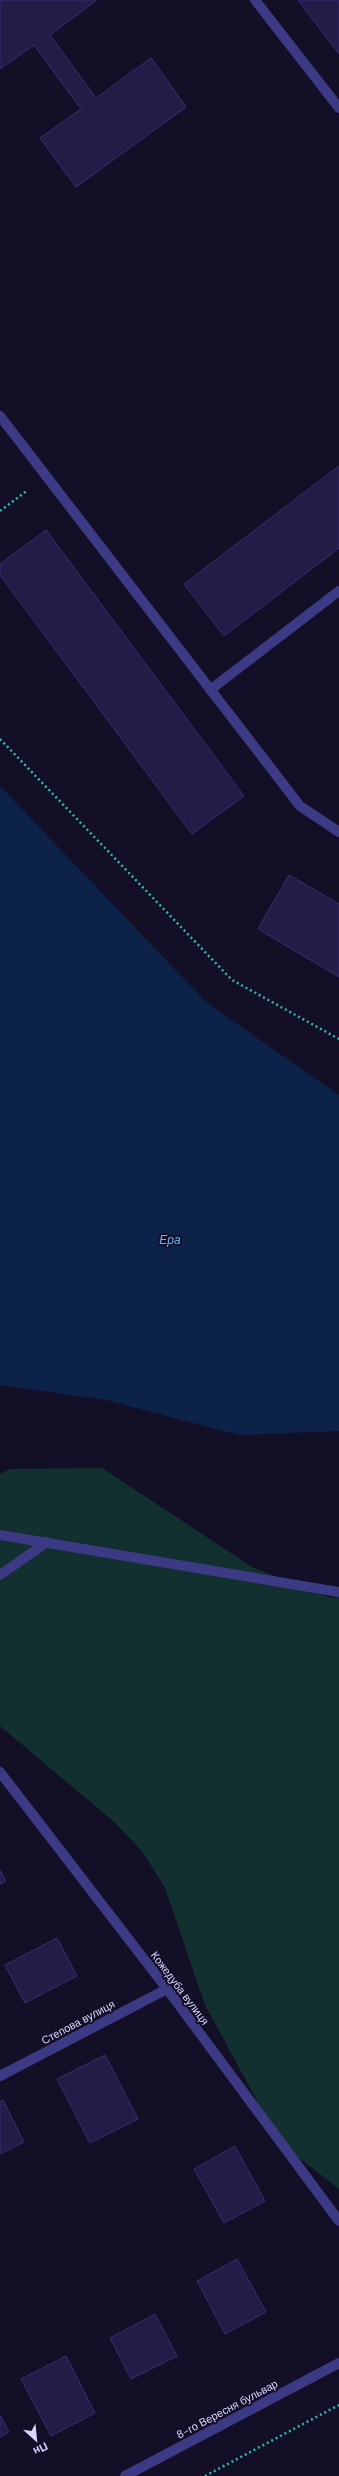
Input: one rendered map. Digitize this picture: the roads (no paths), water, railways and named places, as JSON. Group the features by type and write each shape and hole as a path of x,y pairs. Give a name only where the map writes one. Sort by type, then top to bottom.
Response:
{"street":[{"path":"255,0 339,108"},
{"path":"0,416 300,806 339,832"},
{"path":"210,690 339,591"},
{"path":"0,1534 339,1592"},
{"path":"0,1575 47,1542"},
{"name":"Кожедуба вулиця","path":"0,1772 167,1989 339,2221"},
{"name":"Степова вулиця","path":"0,2076 167,1989"},
{"name":"8-го Вересня бульвар","path":"125,2476 339,2363"}],"water":[{"name":"Ера","path":"0,786 206,1002 339,1095 339,1431 239,1435 106,1400 0,1385"}]}
